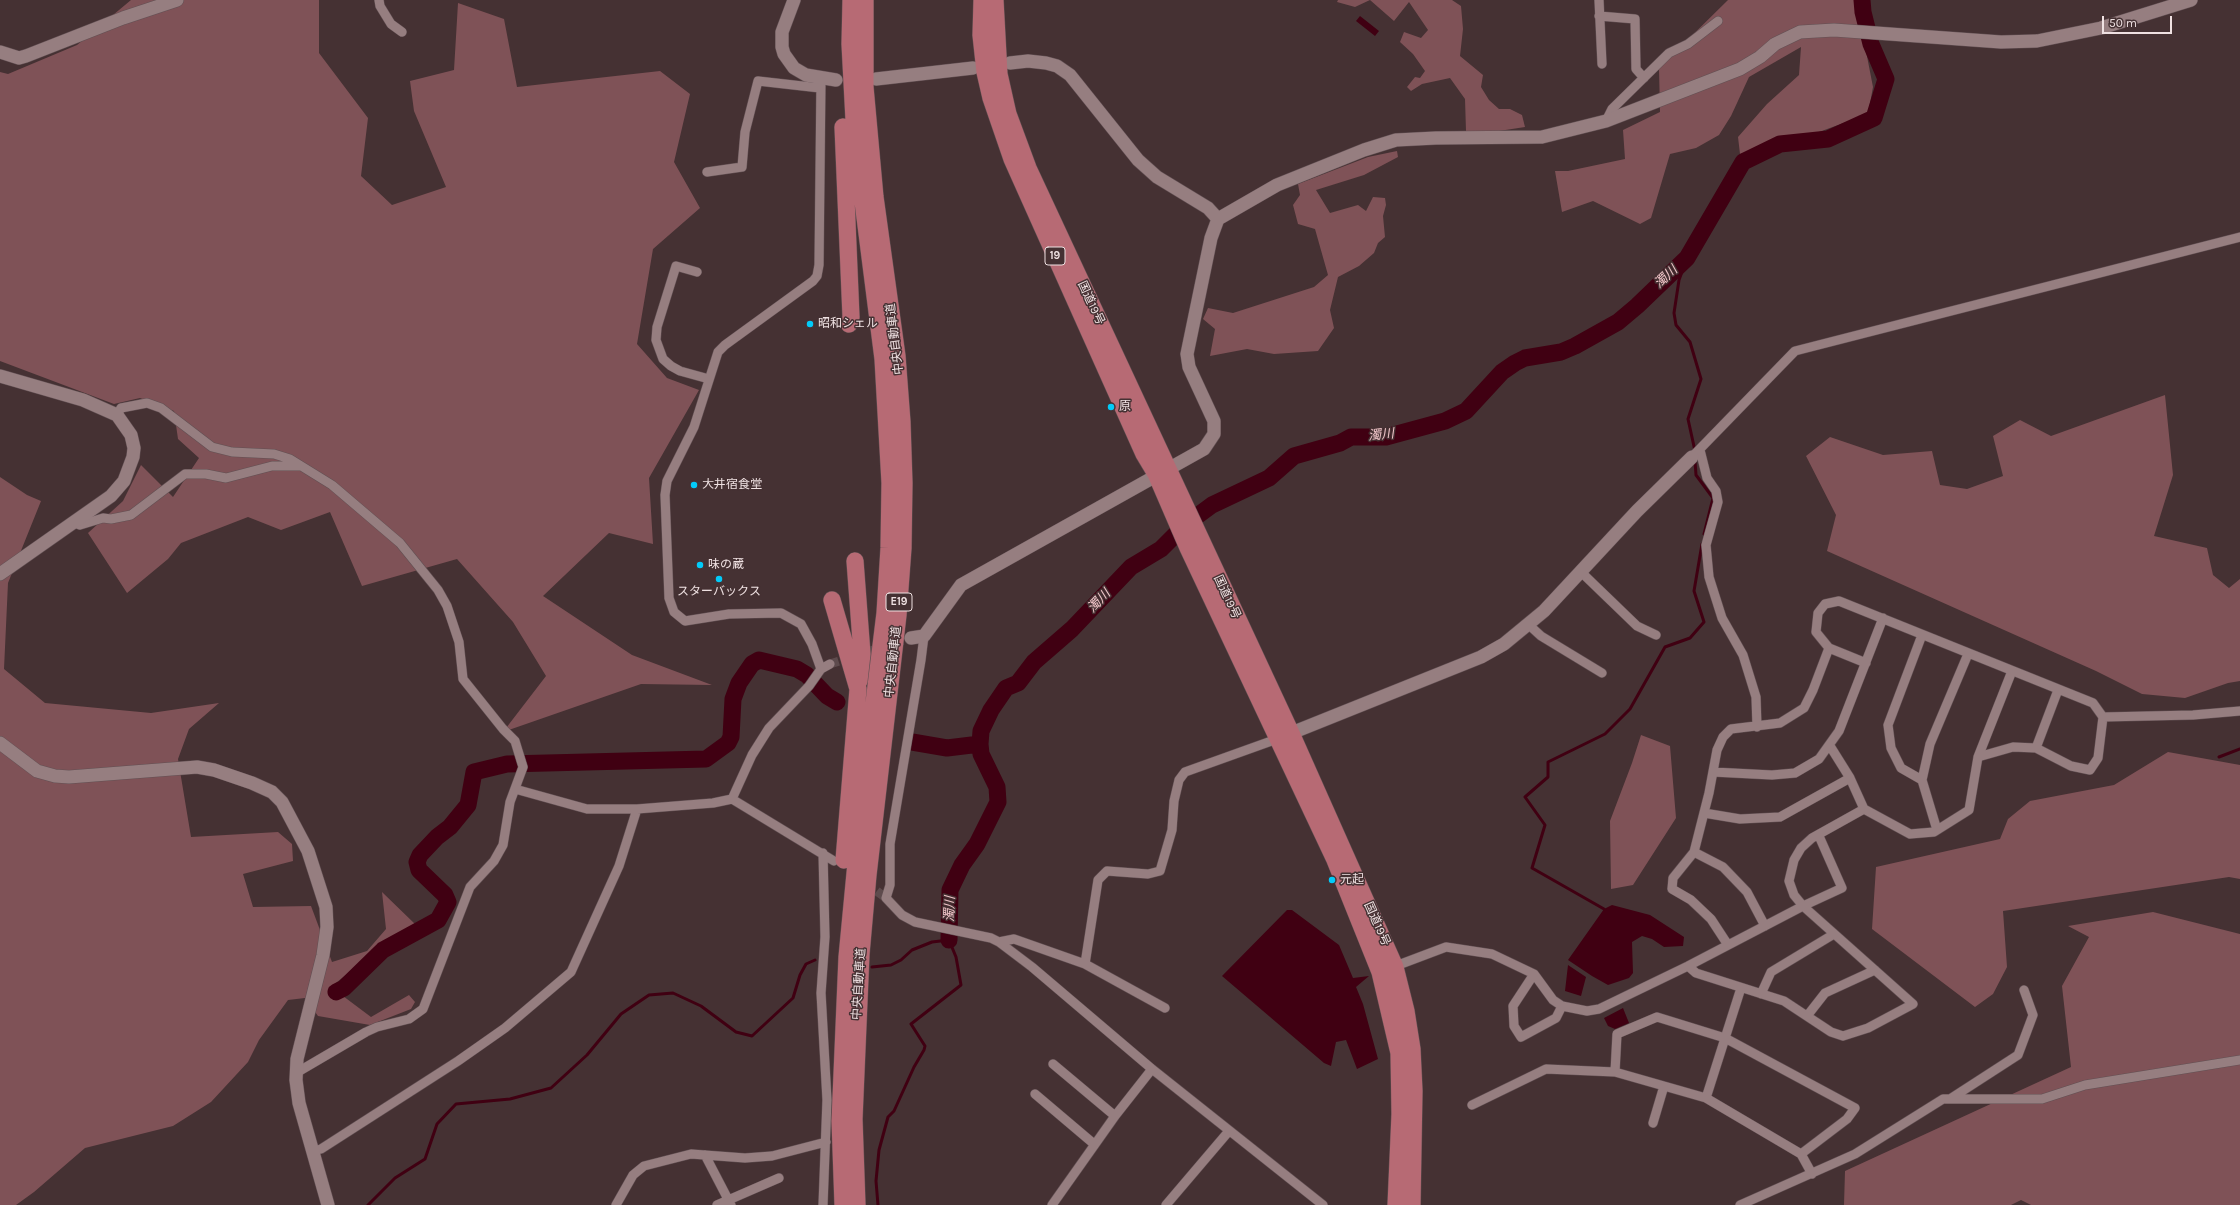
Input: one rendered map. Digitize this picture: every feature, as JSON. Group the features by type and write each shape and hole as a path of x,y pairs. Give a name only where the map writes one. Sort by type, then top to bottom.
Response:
{"highway":[{"path":"843,0 841,38 849,324"},
{"name":"中央自動車道","path":"843,1205 840,1121 843,1034 852,886 884,613 889,548 890,483 883,359 854,124 850,44 851,0"},
{"name":"中央自動車道","path":"857,1205 854,1119 861,954 868,868 898,615 903,548 904,483 898,356 875,197 865,87 865,0"},
{"name":"国道19号","path":"982,0 981,35 985,72 991,98 1012,159 1144,454 1162,471"},
{"name":"国道19号","path":"995,0 999,74 1008,114 1028,168 1195,545 1284,736 1337,867 1388,970 1406,1011 1412,1048 1414,1090 1412,1205"},
{"path":"843,1034 839,979 841,929 849,780 862,654 855,561"},
{"path":"832,600 858,689"},
{"name":"国道19号","path":"1388,970 1399,1053 1400,1114 1396,1205"}],"street":[{"path":"0,52 19,58 26,56 123,18 177,0"},
{"path":"379,0 380,6 391,24 402,32"},
{"path":"1598,0 1602,64"},
{"path":"1323,1205 1152,1069 1032,967 999,942 991,938 942,929 915,922 902,915 886,898 890,886 890,844 922,660 924,636 961,585 1162,471 1204,449 1214,434 1214,421 1188,367 1187,354 1211,238 1218,219 1277,185 1364,150 1396,140 1542,137 1606,121 1740,69 1760,57 1776,44 1800,32 1834,30 2001,42 2037,41 2101,28 2191,0"},
{"path":"790,1 782,32 782,46 784,54 800,72 820,83"},
{"path":"1599,16 1635,19 1636,69 1644,78"},
{"path":"1606,121 1612,109 1669,53 1688,44 1718,21"},
{"path":"1010,63 1028,61 1046,63 1070,75 1138,160 1157,177 1208,208 1218,219"},
{"path":"876,79 973,68"},
{"path":"707,172 742,167 745,132 758,81 820,83 836,80"},
{"path":"820,83 819,265 817,276 813,281 783,304 725,345 715,358 694,427 670,473 666,487 669,598 674,612 685,621 729,614 781,613 801,624 812,644 821,669"},
{"path":"1086,964 1098,880 1107,871 1148,874 1160,871 1172,830 1174,801 1179,780 1186,772 1191,768 1284,736 1481,657 1504,644 1529,625 1763,382 1795,351 2240,237"},
{"path":"698,272 676,266 657,327 656,340 663,359 671,366 680,371 709,379"},
{"path":"0,376 83,400 117,415 128,428 134,442 134,457 130,469 124,480 111,496 0,574"},
{"path":"117,415 121,408 147,403 161,408 212,447 232,452 274,454 290,459 332,485 400,543 438,590 447,606 455,626 459,642 463,679 503,729 515,740 522,767 507,812 503,845 494,861 470,887 422,1009 409,1019 377,1027 366,1032 296,1073"},
{"path":"1696,453 1707,478 1716,491 1718,502 1706,545 1709,577 1722,618 1743,655 1756,697 1757,727"},
{"path":"75,522 80,525 103,518 111,520 131,515 186,474 206,474 226,478 272,466 301,466"},
{"path":"1580,571 1637,626 1656,635"},
{"path":"1866,663 1829,648 1816,632 1818,613 1825,604 1839,601 2093,703 2103,717 2098,758 2090,770 2071,766 2036,748 2013,747 1978,757"},
{"path":"1713,772 1772,774 1795,773 1819,759 1830,746 1839,731 1883,618"},
{"path":"1529,625 1541,636 1602,673"},
{"path":"1922,635 1888,725 1891,748 1901,768 1922,780"},
{"path":"910,638 924,636"},
{"path":"1728,945 1711,919 1691,900 1672,889 1673,878 1694,852 1717,750 1723,737 1731,730 1780,723 1804,708 1814,690 1829,648"},
{"path":"1937,830 1922,780 1930,744 1968,654"},
{"path":"732,799 752,755 769,728 809,686 821,669 830,664"},
{"path":"1830,746 1850,778 1864,809 1910,834 1937,830 1969,810 1978,757 2012,671"},
{"path":"2036,748 2058,690"},
{"path":"2103,717 2192,715 2240,711"},
{"path":"0,743 32,768 55,776 70,777 197,767 214,770 252,783 272,792 282,802 308,851 322,894 327,927 323,955 297,1059 296,1073 300,1103 328,1205"},
{"path":"1704,813 1740,819 1780,817 1850,778"},
{"path":"515,789 587,809 637,809 713,803 732,799 834,861"},
{"path":"313,1151 321,1149 458,1061 505,1028 571,972 619,866 637,809"},
{"path":"1688,966 1696,973 1784,1001 1831,1032 1843,1036 1868,1028 1913,1004 1803,906 1794,895 1789,881 1790,871 1801,848 1812,838 1819,836 1864,809"},
{"path":"1388,970 1446,948 1492,954 1534,974 1553,1000 1562,1006 1587,1011 1599,1009 1688,966 1803,906 1842,888 1819,836"},
{"path":"1694,852 1723,867 1747,892 1765,926"},
{"path":"823,853 825,937 821,993 826,1067 826,1142 823,1205"},
{"path":"1762,994 1771,972 1834,934"},
{"path":"999,942 1014,939 1086,964 1165,1008"},
{"path":"1807,1016 1826,993 1875,970"},
{"path":"1534,974 1513,1006 1514,1026 1521,1037 1556,1018 1562,1006"},
{"path":"1706,1098 1741,988"},
{"path":"1950,1099 2018,1056 2033,1015 2024,990"},
{"path":"1615,1072 1617,1034 1657,1017 1725,1038 1855,1108 1847,1119 1801,1154"},
{"path":"1740,1205 1812,1174 1873,1144 1943,1099 2042,1099 2086,1085 2240,1060"},
{"path":"1053,1064 1115,1116"},
{"path":"1052,1205 1094,1144 1152,1069"},
{"path":"1472,1105 1546,1069 1615,1072 1706,1098 1801,1154 1812,1174"},
{"path":"1653,1123 1664,1086"},
{"path":"1035,1094 1094,1144"},
{"path":"1166,1205 1229,1131"},
{"path":"616,1205 633,1175 644,1166 692,1154 745,1158 772,1156 826,1142"},
{"path":"705,1155 730,1203"},
{"path":"717,1205 730,1203 779,1178"}],"shaded area":[{"path":"131,0 319,0 319,53 368,118 361,176 392,205 446,187 414,111 410,81 454,70 458,3 504,19 517,87 660,71 690,94 674,162 700,208 653,249 637,344 667,378 699,390 649,478 653,544 609,533 543,596 632,655 712,685 641,684 503,732 546,676 513,622 457,559 362,586 330,512 281,530 248,517 181,543 168,559 127,593 88,533 123,501 141,465 173,497 199,458 178,439 174,411 140,398 114,404 0,361 0,72 8,74 77,45"},
{"path":"1338,0 1370,0 1355,7 1337,2"},
{"path":"1370,0 1452,0 1461,6 1463,29 1460,56 1483,75 1481,87 1489,100 1499,109 1510,109 1522,115 1525,127 1499,131 1466,131 1465,99 1450,78 1422,84 1411,91 1407,87 1415,77 1420,78 1425,71 1413,54 1400,42 1404,32 1421,38 1428,30 1409,2 1394,21"},
{"path":"1728,0 1856,0 1873,87 1868,114 1819,132 1740,154 1738,137 1767,104 1799,75 1801,47 1749,77 1731,116 1719,135 1696,148 1670,154 1651,218 1640,224 1593,201 1562,212 1555,171 1568,171 1625,159 1623,130 1660,112 1659,68"},
{"path":"1360,16 1379,31 1375,36 1356,21"},
{"path":"1397,151 1398,157 1364,175 1316,190 1330,213 1358,205 1366,211 1373,197 1385,198 1386,205 1383,216 1385,237 1378,243 1374,253 1359,266 1338,277 1330,310 1334,328 1318,351 1274,354 1247,349 1210,356 1215,329 1203,319 1208,308 1233,313 1314,287 1328,275 1315,229 1298,224 1293,205 1300,195 1298,184 1368,157"},
{"path":"2165,395 2173,475 2154,536 2207,548 2213,575 2229,588 2240,579 2240,681 2228,683 2185,698 2142,694 2096,671 1827,551 1836,515 1806,456 1830,437 1883,455 1932,451 1940,485 1967,489 2003,476 1993,436 2020,420 2051,436"},
{"path":"0,477 27,495 41,501 8,583 4,669 45,703 151,713 219,703 189,729 178,759 191,837 278,832 292,844 293,861 243,874 253,907 311,906 332,962 367,951 386,929 382,892 416,925 380,947 331,987 371,1017 409,995 415,1002 411,1009 370,1025 318,1016 305,998 288,1000 259,1040 248,1062 211,1102 173,1126 85,1148 34,1192 16,1205 0,1205"},
{"path":"1641,735 1670,746 1676,818 1633,885 1611,889 1610,821"},
{"path":"2168,752 2240,765 2240,879 2229,877 2003,911 2007,967 1993,994 1975,1007 1872,929 1876,867 2000,839 2008,819 2030,801 2114,785"},
{"path":"1612,905 1650,915 1684,937 1683,946 1664,947 1652,939 1642,936 1632,942 1633,973 1629,978 1608,985 1592,976 1568,960 1604,909"},
{"path":"1287,910 1292,910 1339,945 1353,978 1369,976 1356,987 1363,1004 1378,1059 1357,1069 1346,1040 1336,1042 1331,1066 1324,1063 1222,976"},
{"path":"2153,912 2240,934 2240,1205 2031,1205 2021,1200 2011,1205 1844,1205 1845,1171 2071,1067 2062,986 2089,937 2068,926"},
{"path":"1568,965 1586,977 1581,996 1565,991"},
{"path":"1623,1008 1629,1023 1615,1029 1608,1026 1604,1018"}],"waterway":[{"name":"濁川","path":"949,940 950,890 962,865 977,844 998,802 997,787 981,754 980,744 981,731 991,710 1006,688 1018,683 1034,662 1072,629 1131,567 1161,549 1185,525 1212,505 1269,478 1294,456 1340,443 1351,437 1386,437 1445,421 1466,411 1502,372 1515,363 1525,358 1561,352 1575,346 1618,322 1637,306 1687,258 1743,162 1780,144 1828,139 1874,118 1886,79 1871,44 1863,12 1862,0"},
{"path":"1687,258 1679,280 1674,313 1676,325 1690,342 1701,379 1688,419 1695,451"},
{"path":"1695,461 1696,475 1713,498 1704,534"},
{"path":"1604,909 1532,868 1545,825 1525,797 1548,777 1548,762 1605,734 1630,709 1665,647 1690,638 1704,622 1694,591 1702,544"},
{"path":"336,992 344,988 383,950 438,920 448,902 445,895 419,870 417,862 420,855 437,837 450,827 468,805 474,772 507,764 706,759 728,743 731,737 733,699 739,683 752,664 759,660 797,669 807,675 827,696 837,702"},
{"path":"912,742 947,748 980,744"},
{"path":"2219,757 2240,749"},
{"path":"872,967 891,965 901,960 912,950 932,942 949,940 956,957 961,985 911,1024 925,1046 894,1111 888,1117 879,1150 876,1181 878,1205"},
{"path":"368,1205 395,1178 425,1159 437,1124 456,1104 510,1099 551,1088 587,1055 621,1014 649,995 673,993 701,1006 736,1032 752,1036 793,998 800,975 806,964 815,960"}],"tunnel":[{"path":"830,664 911,638"},
{"path":"866,883 886,898"}],"place":[{"name":"昭和シェル","path":"810,324"},
{"name":"原","path":"1111,407"},
{"name":"大井宿食堂","path":"694,485"},
{"name":"味の蔵","path":"700,565"},
{"name":"スターバックス","path":"719,579"},
{"name":"元起","path":"1332,880"}]}
